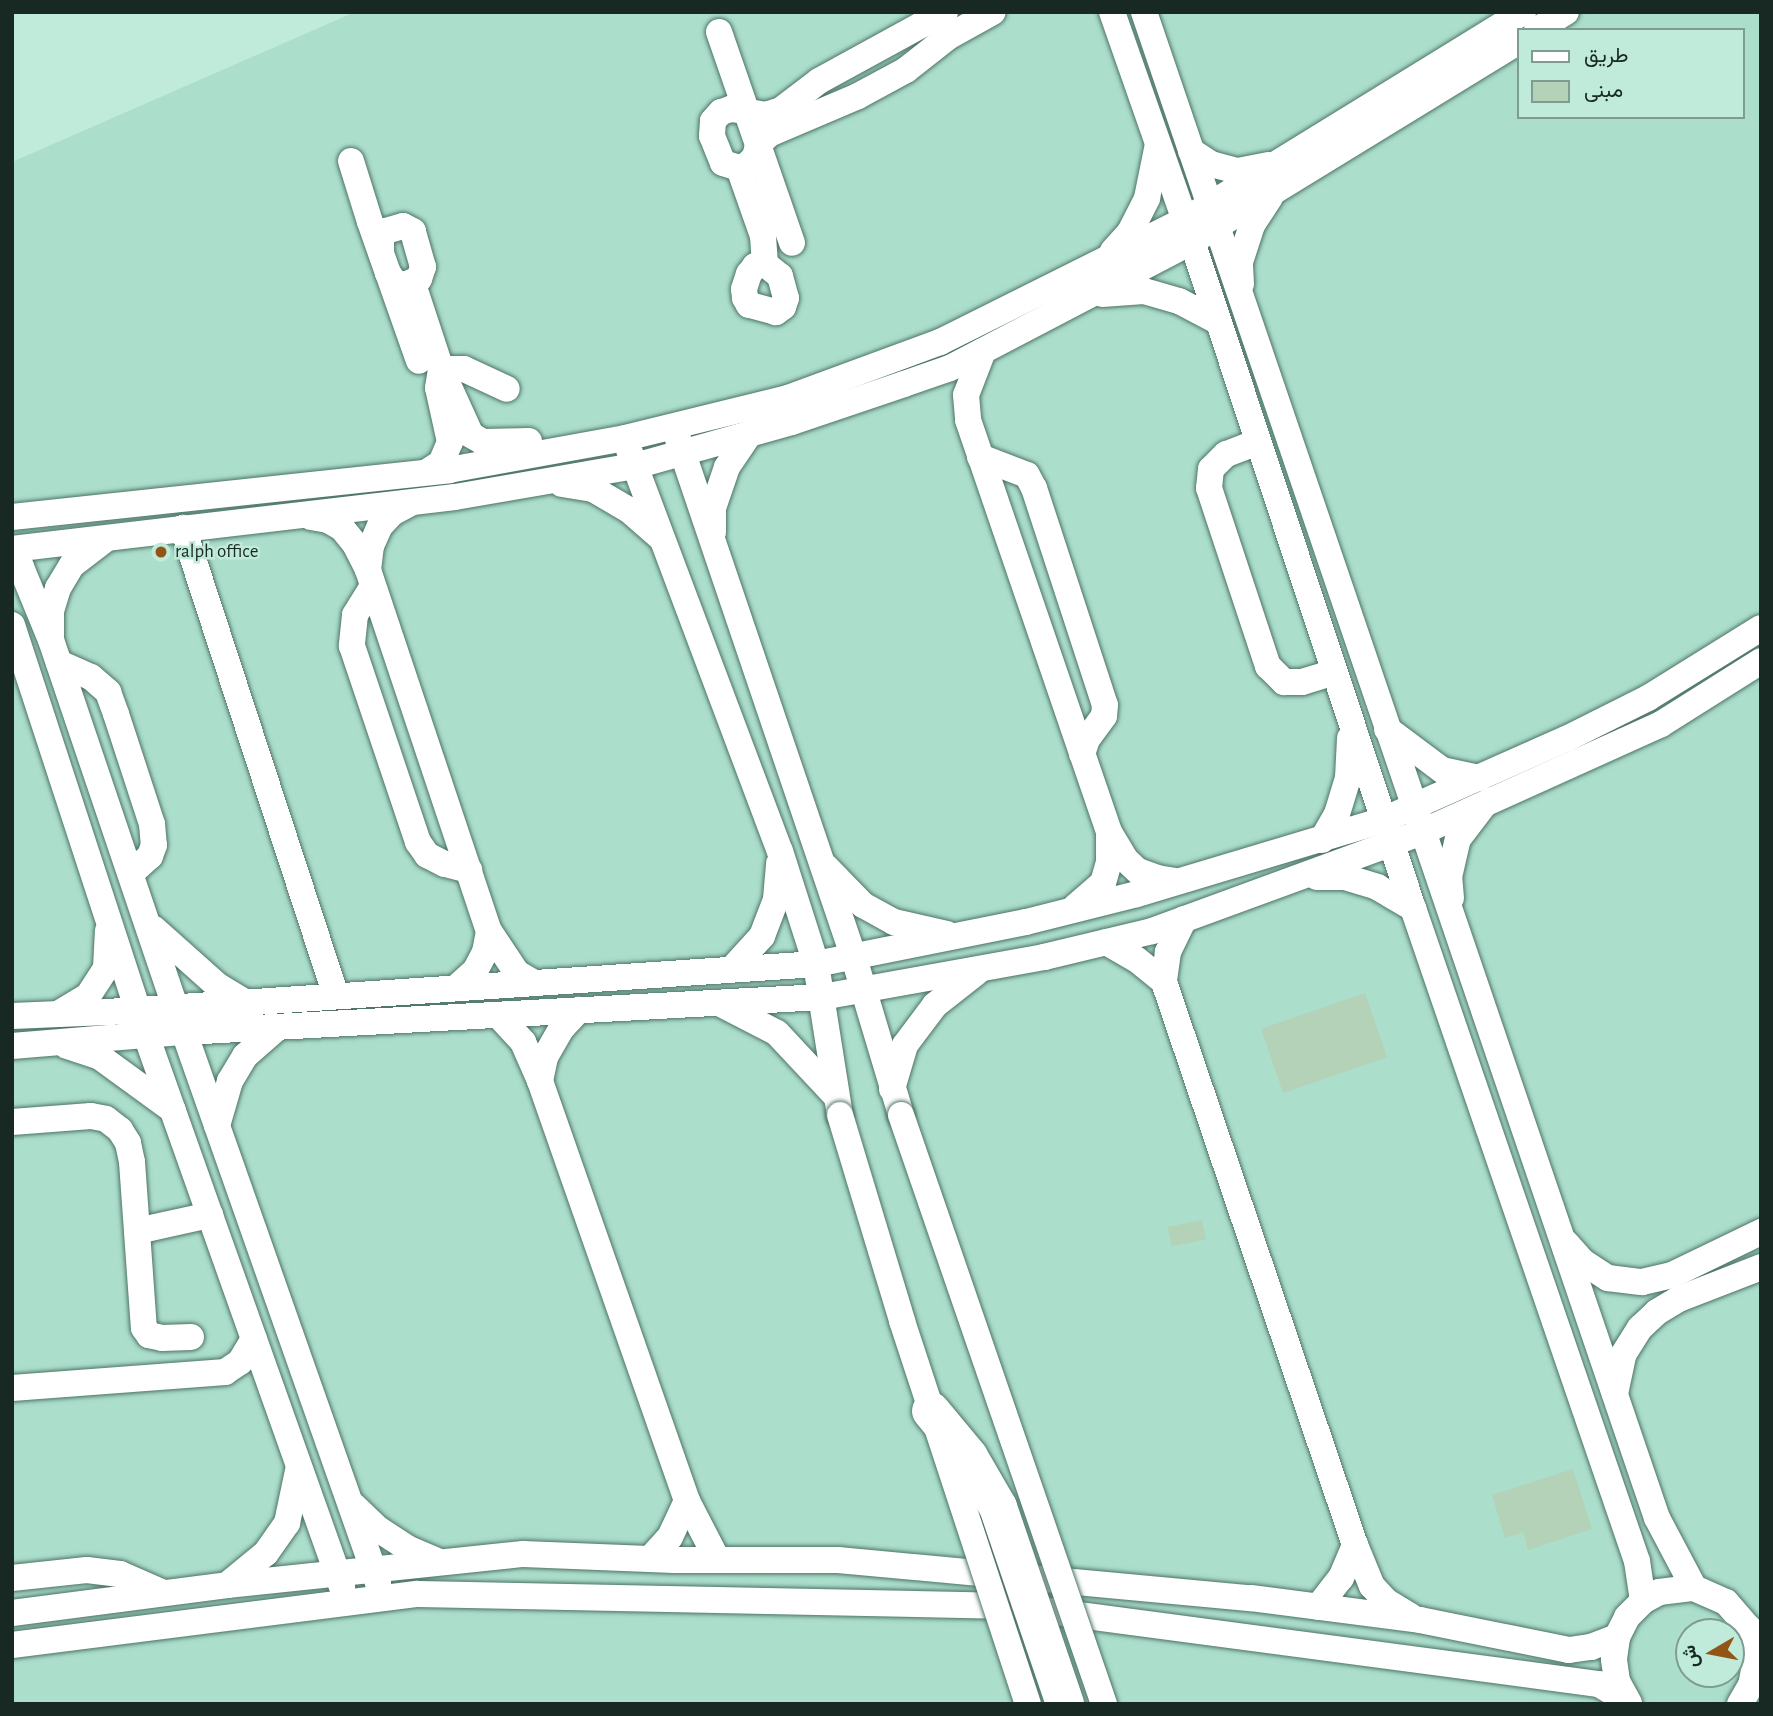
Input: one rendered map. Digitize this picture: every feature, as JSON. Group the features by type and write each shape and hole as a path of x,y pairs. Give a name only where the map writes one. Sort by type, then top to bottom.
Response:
{"highway":[{"path":"932,1411 969,1457 998,1507 1065,1704"}],"lane":[{"path":"739,168 723,163 716,150 712,136 713,121 721,112 731,109 766,115 781,110 828,75 945,12"},
{"path":"739,168 755,157 758,145 784,125 858,96 906,70 948,37 993,12"},
{"path":"1095,12 1121,41"},
{"path":"1112,12 1188,231 1387,832 1637,1561 1643,1601"},
{"path":"1144,12 1657,1518 1694,1588"},
{"path":"12,549 412,502 635,467 950,368 1089,295 1212,216 1276,163 1523,12"},
{"path":"1540,28 1566,12"},
{"path":"719,32 792,243"},
{"path":"1212,216 1274,191 1518,42"},
{"path":"1105,259 1130,232 1147,198 1158,142"},
{"path":"1191,151 1211,164 1238,171 1276,163"},
{"path":"351,161 384,262 438,388 450,442 441,463 427,472"},
{"path":"739,168 762,236 765,264"},
{"path":"1241,300 1240,262 1252,225 1274,191"},
{"path":"403,226 413,231 423,267 419,279 413,284 394,282 384,262 381,238 386,231 403,226"},
{"path":"12,517 427,472 675,427 788,398 940,342 1105,259 1188,231"},
{"path":"413,284 430,365 471,435 483,442 541,441 568,448"},
{"path":"1089,295 1144,291 1179,300 1217,321"},
{"path":"983,351 966,396 968,420 1109,832 1126,860 1138,871 1157,878 1180,881"},
{"path":"430,365 464,369 507,389"},
{"path":"904,384 930,384 940,388 953,399 968,420"},
{"path":"675,427 854,958 861,990 892,1089 1104,1704"},
{"path":"713,545 713,508 727,467 750,433"},
{"path":"625,438 780,851 816,964 838,1105 932,1411 1028,1704"},
{"path":"1258,442 1226,454 1211,469 1209,488 1268,666 1284,682 1302,682 1334,672"},
{"path":"980,457 1027,475 1039,502 1105,705 1104,716 1087,739 1082,754"},
{"path":"546,482 593,489 629,510 663,540"},
{"path":"412,502 392,513 380,526 371,546 370,578 355,615 351,631 352,646 418,842 427,855 444,864 469,870"},
{"path":"12,544 61,512"},
{"path":"298,515 328,520 342,528 355,544 370,578 489,931 502,955 517,973 534,983"},
{"path":"183,528 336,996"},
{"path":"111,536 72,565 58,588 51,611 55,652 108,692 152,824 154,845 150,856 131,873"},
{"path":"12,558 21,567 55,652 184,1032 374,1568 382,1598"},
{"path":"1418,820 1480,778 1648,698 1761,628"},
{"path":"15,637 140,1009 146,1035 298,1471 347,1603"},
{"path":"14,1046 184,1032 822,996 980,970 1105,942 1184,919 1298,878 1387,832 1418,820 1483,805 1661,724 1761,661"},
{"path":"1322,840 1337,814 1348,778 1351,723"},
{"path":"1387,729 1442,770 1480,778"},
{"path":"1453,921 1449,877 1458,839 1483,805"},
{"path":"1070,910 1092,896 1103,883 1109,862 1109,832"},
{"path":"12,1016 816,964 1070,910 1322,840 1387,832"},
{"path":"732,969 762,936 776,899 780,851"},
{"path":"820,861 863,905 894,922 956,936"},
{"path":"1298,878 1345,877 1377,887 1413,908"},
{"path":"58,1014 88,996 106,968 109,915"},
{"path":"1184,919 1168,952 1164,982 1355,1545 1372,1586 1387,1602 1420,1620"},
{"path":"149,924 218,986 245,1002"},
{"path":"456,988 475,971 485,952 489,931"},
{"path":"1105,942 1136,959 1164,982"},
{"path":"892,1089 905,1045 935,1005 980,970"},
{"path":"717,1003 777,1034 838,1105"},
{"path":"540,1081 545,1057 562,1028 579,1010"},
{"path":"498,1015 523,1042 540,1081 687,1501 717,1559"},
{"path":"217,1126 230,1081 245,1056 278,1027"},
{"path":"56,1042 100,1057 173,1110"},
{"path":"12,1122 91,1116 106,1119 120,1130 128,1143 132,1161 144,1328 149,1335 162,1339 191,1337"},
{"path":"137,1231 210,1215"},
{"path":"1562,1238 1583,1262 1608,1278 1642,1282 1672,1275 1761,1232"},
{"path":"1615,1396 1623,1355 1640,1328 1657,1312 1679,1299 1761,1266"},
{"path":"12,1388 225,1372 240,1362 254,1339"},
{"path":"227,1585 266,1553 287,1523 298,1471"},
{"path":"650,1559 670,1537 687,1501"},
{"path":"350,1503 378,1529 409,1549 442,1563"},
{"path":"1318,1607 1341,1578 1355,1545"},
{"path":"12,1613 374,1568 523,1554 650,1559 838,1559 1083,1580 1318,1607 1420,1620 1569,1650 1591,1647 1617,1637"},
{"path":"12,1578 87,1570 120,1574 166,1594"},
{"path":"1629,1702 1615,1670 1617,1637 1627,1617 1643,1601 1659,1592 1694,1588 1711,1593 1739,1613 1757,1647 1751,1685 1740,1704"},
{"path":"12,1646 418,1594 1011,1606 1600,1684 1629,1702"}],"shaded area":[{"path":"355,12 1761,12 1761,1704 12,1704 12,162"}],"building":[{"path":"1365,993 1387,1057 1283,1093 1261,1029"},
{"path":"1202,1220 1206,1240 1171,1246 1168,1227"},
{"path":"1573,1469 1592,1529 1528,1550 1523,1532 1505,1538 1492,1495"}],"place":[{"name":"ralph office","path":"161,552"}]}
